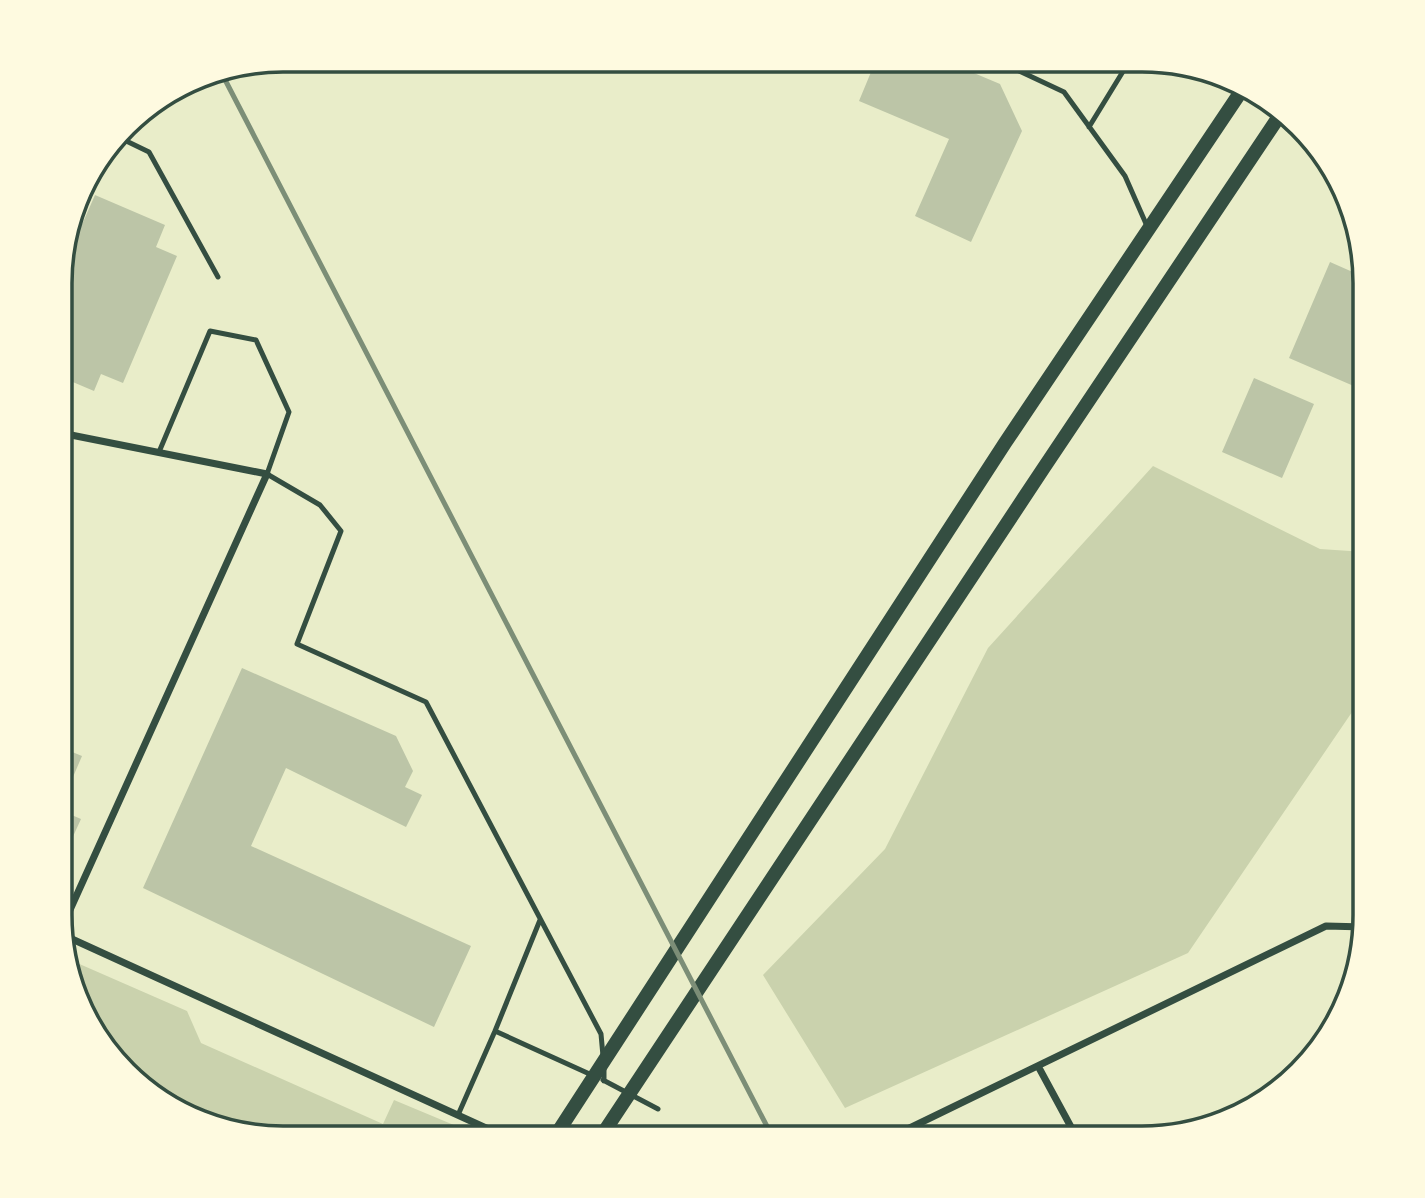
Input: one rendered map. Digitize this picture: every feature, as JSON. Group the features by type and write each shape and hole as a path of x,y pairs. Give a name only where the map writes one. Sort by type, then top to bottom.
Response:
{"main road":[{"path":"562,1126 1005,443 1239,95"},
{"path":"608,1126 1276,120"}],"street":[{"path":"72,435 267,474 72,908"},
{"path":"914,1126 1326,926 1353,927"},
{"path":"73,939 482,1126"},
{"path":"1038,1066 1070,1126"}],"lane":[{"path":"1022,72 1064,92 1125,176 1148,229"},
{"path":"1089,127 1123,72"},
{"path":"127,141 149,152 218,277"},
{"path":"159,452 210,331 256,340 289,412 267,474 320,505 341,531 298,644 426,702 601,1034 604,1081"},
{"path":"458,1115 540,919"},
{"path":"495,1031 658,1109"}],"green space":[{"path":"1153,466 1320,549 1353,551 1353,711 1188,953 845,1108 763,975 885,849 988,648"},
{"path":"78,963 187,1011 201,1043 383,1124 394,1100 456,1126 269,1126 228,1119 202,1110 165,1091 124,1054 93,1009"}],"building":[{"path":"871,72 972,72 1000,84 1022,131 971,242 915,216 949,139 859,101"},
{"path":"95,195 165,225 156,247 177,256 123,383 101,374 94,391 72,382 72,283 78,234"},
{"path":"1330,262 1353,272 1353,386 1289,358"},
{"path":"1254,378 1314,404 1282,478 1222,452"},
{"path":"242,668 396,736 413,771 405,787 422,795 406,827 286,768 251,846 471,946 434,1027 143,888"},
{"path":"72,752 82,756 72,779"},
{"path":"72,815 81,819 72,839"}],"railway":[{"path":"225,80 767,1126"}]}
